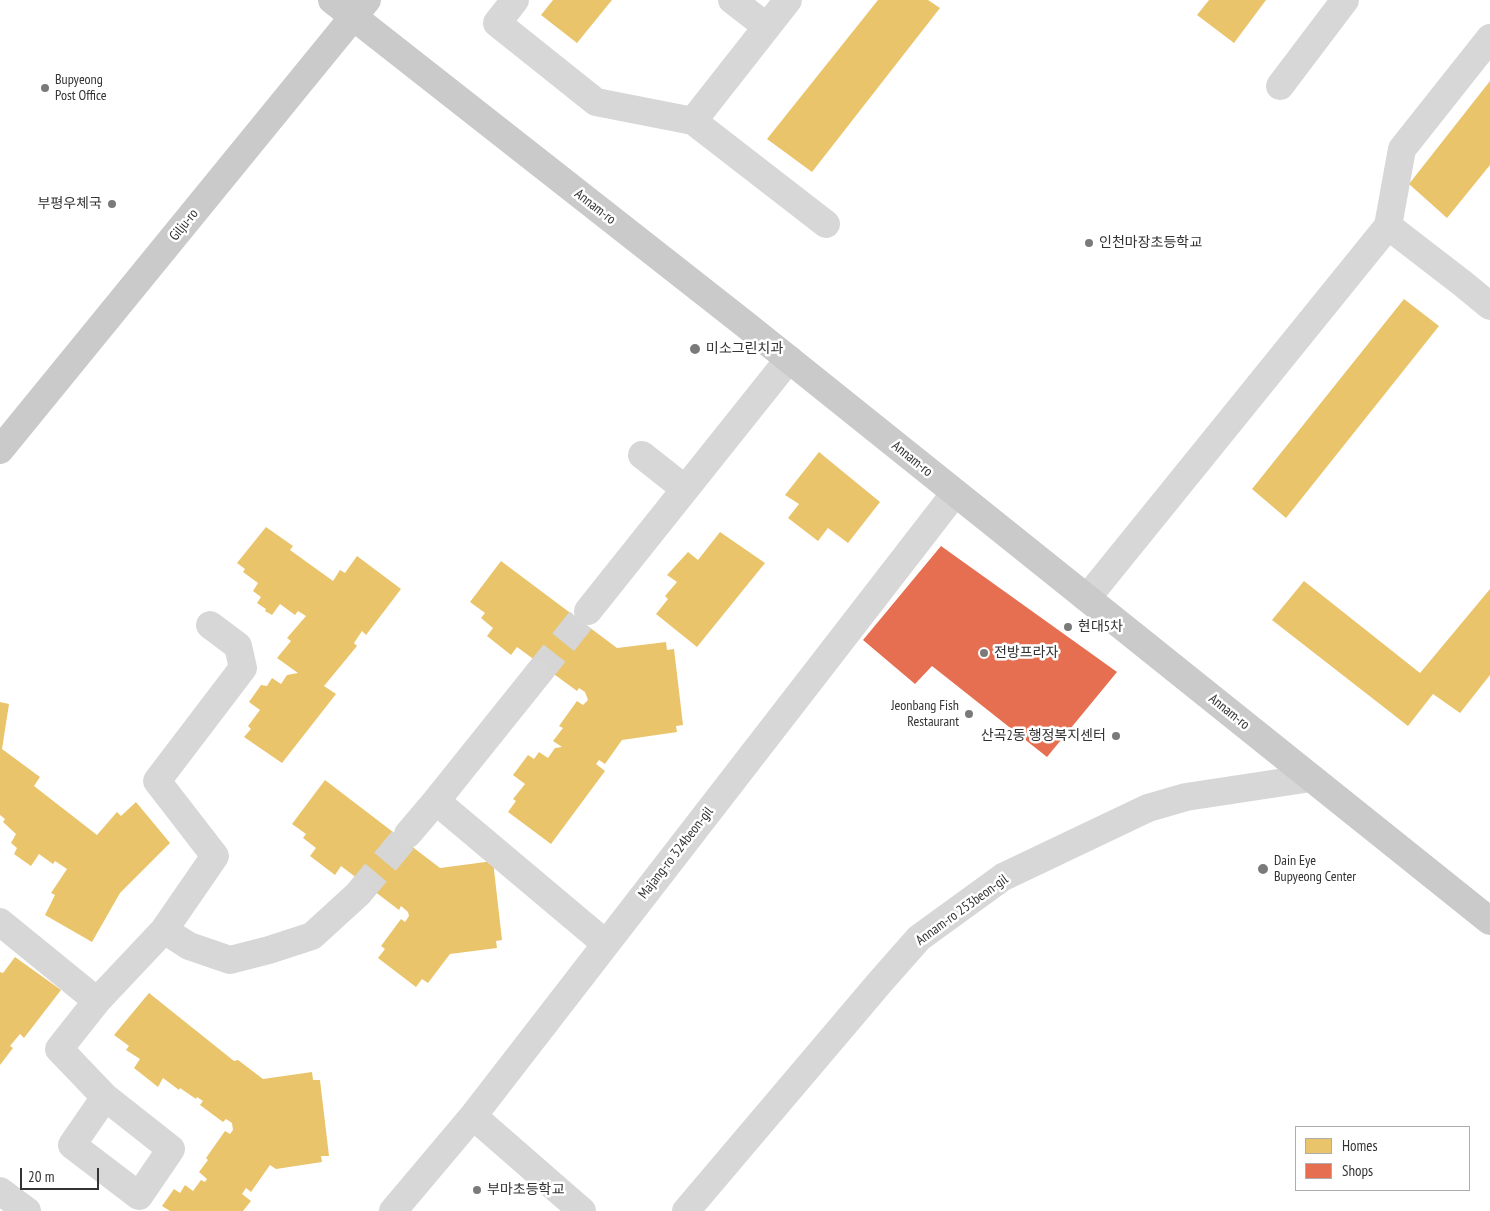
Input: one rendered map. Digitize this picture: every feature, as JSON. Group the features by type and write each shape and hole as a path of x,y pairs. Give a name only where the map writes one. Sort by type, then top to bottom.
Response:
{"main road":[{"name":"Annam-ro","path":"332,0 360,8 789,359 1490,921"},
{"name":"Gilju-ro","path":"0,450 360,8"}],"street":[{"path":"515,0 497,23 596,102 693,121 826,224"},
{"path":"732,0 767,27"},
{"path":"693,121 788,0"},
{"path":"1280,86 1345,0"},
{"path":"1086,598 1388,226 1402,150 1490,38"},
{"path":"1388,226 1462,282 1490,306"},
{"path":"588,611 789,359"},
{"path":"642,455 685,489"},
{"name":"Majang-ro 324beon-gil","path":"393,1211 473,1116 955,492"},
{"path":"105,1097 59,1048 97,1001 164,930 215,856 157,781 242,668 238,646 210,625"},
{"path":"408,834 537,675"},
{"name":"Annam-ro 253beon-gil","path":"686,1211 881,980 919,938 1004,877 1148,808 1186,797 1311,778"},
{"path":"436,801 606,944"},
{"path":"164,930 189,946 230,960 270,950 312,936 358,894"},
{"path":"0,922 97,1001"},
{"path":"473,1116 582,1211"},
{"path":"0,1191 27,1211"}],"building: Homes":[{"path":"553,0 612,0 577,43 541,15"},
{"path":"878,0 928,0 940,8 812,172 767,139"},
{"path":"1209,0 1266,0 1234,43 1197,15"},
{"path":"1490,81 1490,165 1447,218 1409,184"},
{"path":"1404,299 1439,326 1286,518 1252,489"},
{"path":"819,452 880,502 848,543 828,528 818,541 788,518 799,504 785,495"},
{"path":"266,527 293,546 290,550 333,581 340,570 345,573 357,556 401,589 366,635 362,631 354,643 357,646 324,686 336,694 282,763 244,737 251,729 248,726 260,710 249,702 261,685 267,686 272,678 281,684 287,675 298,673 277,658 291,641 287,638 306,616 298,611 295,615 280,604 272,615 265,611 266,609 257,603 261,597 253,591 258,583 243,572 245,569 237,563"},
{"path":"720,532 765,563 697,647 656,614 668,599 665,596 677,582 667,575 688,552 698,560"},
{"path":"501,561 617,648 666,642 667,650 674,649 683,725 676,726 677,732 622,740 605,764 599,760 596,764 605,771 551,844 508,812 516,801 513,799 525,784 513,775 528,755 534,759 539,752 548,758 555,748 562,747 553,741 563,728 559,726 577,701 583,705 588,700 585,692 579,688 577,691 517,647 511,655 487,636 493,628 481,618 485,613 470,602"},
{"path":"1304,581 1420,673 1490,589 1490,675 1460,713 1433,694 1408,726 1272,620"},
{"path":"0,702 9,704 2,749 40,777 34,786 97,835 117,812 121,816 136,802 170,843 120,893 92,942 45,915 55,895 51,893 67,869 55,861 53,864 39,854 31,866 14,854 17,848 11,843 16,834 3,822 5,819 0,815"},
{"path":"325,780 440,868 493,861 502,940 496,941 497,948 450,954 428,983 422,979 416,987 378,958 385,949 381,946 401,919 405,922 409,916 408,912 401,906 399,910 341,866 335,875 310,856 316,848 303,838 306,834 292,824"},
{"path":"15,957 61,990 24,1038 20,1034 10,1046 13,1048 0,1065 0,972 3,973"},
{"path":"149,993 234,1061 238,1060 263,1079 312,1072 313,1080 320,1080 329,1156 321,1156 322,1162 276,1169 270,1165 251,1192 246,1188 242,1194 251,1201 243,1211 170,1211 162,1206 174,1189 180,1193 185,1185 193,1191 201,1180 205,1182 207,1179 199,1172 208,1160 206,1158 225,1131 230,1134 233,1130 232,1123 226,1119 223,1122 200,1105 203,1101 197,1097 196,1099 180,1088 179,1090 163,1078 158,1087 134,1068 140,1059 126,1050 129,1046 114,1035"}],"building: Shops":[{"name":"전방프라자","path":"941,546 1117,672 1047,757 932,666 915,684 863,640"}],"tunnel":[{"path":"537,675 588,611"},
{"path":"358,894 408,834"}],"place":[{"name":"Bupyeong Post Office","path":"45,88"},
{"name":"부평우체국","path":"112,204"},
{"name":"인천마장초등학교","path":"1089,243"},
{"name":"미소그린치과","path":"695,349"},
{"name":"현대5차","path":"1068,627"},
{"name":"전방프라자","path":"984,653"},
{"name":"Jeonbang Fish Restaurant","path":"969,714"},
{"name":"산곡2동 행정복지센터","path":"1116,736"},
{"name":"Dain Eye Bupyeong Center","path":"1263,869"},
{"name":"부마초등학교","path":"477,1190"}]}
